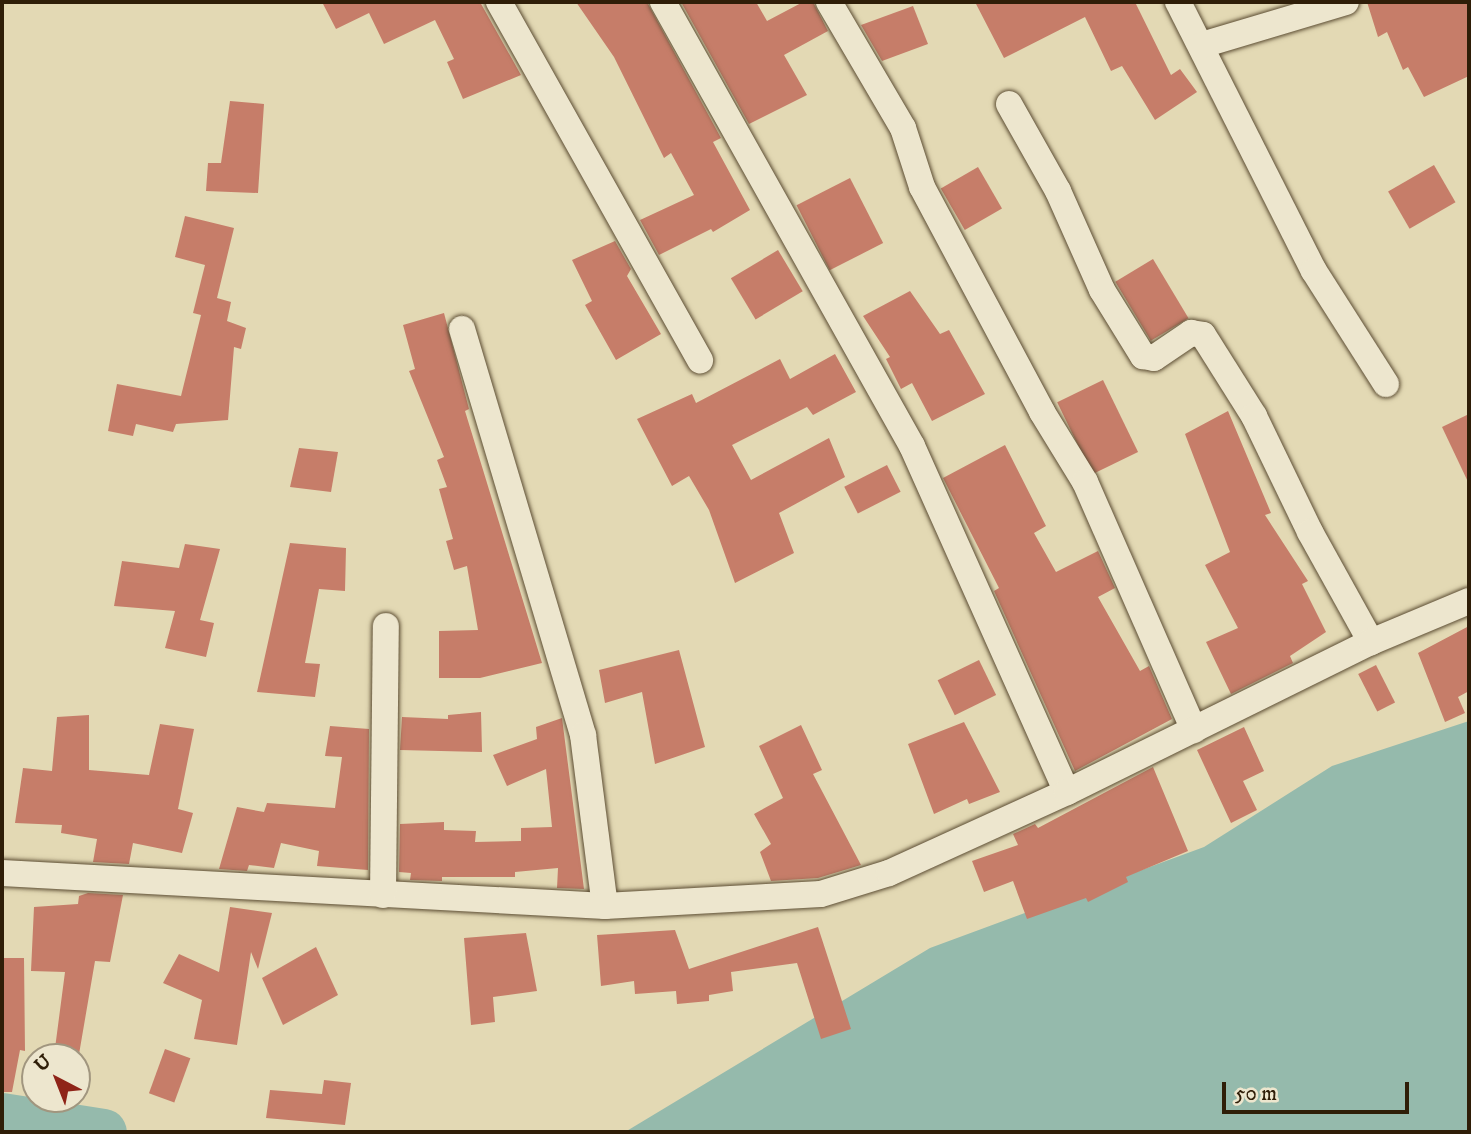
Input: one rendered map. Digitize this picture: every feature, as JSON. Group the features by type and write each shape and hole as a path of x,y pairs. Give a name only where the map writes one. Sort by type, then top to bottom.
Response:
{"street":[{"path":"499,2 699,360"},
{"path":"663,2 912,446 1067,792"},
{"path":"830,2 902,128 922,187 1042,412 1085,482 1194,730"},
{"path":"1178,2 1314,271 1387,384"},
{"path":"1202,45 1346,2"},
{"path":"1010,104 1058,191 1102,290 1143,356 1154,358 1191,333 1203,335 1254,416 1310,532 1371,642"},
{"path":"462,329 583,735 605,906"},
{"path":"2,873 161,879 383,895 605,906 821,894 889,873 1067,792 1371,642 1469,601"},
{"path":"383,895 386,626"}],"shaded area":[{"path":"1469,721 1469,1132 625,1132 930,948 1204,847 1332,766"}],"building":[{"path":"322,2 480,2 521,75 463,99 447,62 454,59 435,20 384,44 369,13 336,29"},
{"path":"576,2 647,2 721,138 713,142 750,210 713,232 711,229 659,255 640,220 694,195 671,153 664,158 614,57"},
{"path":"681,2 756,2 767,21 803,2 813,2 828,31 784,55 807,95 749,124"},
{"path":"975,2 1135,2 1171,75 1180,69 1197,92 1155,120 1122,66 1111,71 1085,17 1004,58"},
{"path":"1367,2 1469,2 1469,76 1424,97 1408,67 1403,70 1387,32 1378,37"},
{"path":"913,6 928,44 882,61 861,25"},
{"path":"230,101 264,104 258,193 206,191 208,163 221,163"},
{"path":"1434,165 1456,202 1410,229 1388,192"},
{"path":"978,167 1002,209 965,230 941,188"},
{"path":"850,178 883,243 830,270 797,205"},
{"path":"185,216 234,228 217,298 231,302 227,321 246,328 241,349 234,347 228,420 176,424 173,432 136,424 133,436 108,431 117,384 181,396 201,315 193,313 205,265 175,257"},
{"path":"615,241 631,269 627,276 661,334 616,360 585,305 592,301 572,260"},
{"path":"778,250 803,291 756,319 731,278"},
{"path":"1153,259 1189,318 1151,341 1115,282"},
{"path":"910,291 940,334 949,330 985,394 932,421 912,383 901,389 886,359 890,357 863,316"},
{"path":"444,313 469,409 465,411 542,663 480,678 439,678 439,631 478,630 467,566 454,570 446,541 453,539 439,489 447,487 437,460 444,457 409,371 415,369 403,325"},
{"path":"835,354 856,392 813,415 807,407 732,445 751,480 829,438 845,477 779,513 794,553 735,583 709,510 689,476 672,486 637,419 692,394 696,403 780,359 790,379"},
{"path":"1103,380 1138,452 1092,474 1057,402"},
{"path":"1228,411 1271,513 1265,515 1308,581 1302,584 1326,632 1290,656 1293,663 1231,694 1206,642 1238,628 1205,565 1230,552 1185,434"},
{"path":"1469,414 1469,484 1442,427"},
{"path":"1005,445 1046,526 1034,533 1056,572 1098,551 1115,588 1098,597 1140,671 1149,666 1172,719 1075,771 994,591 999,588 943,478"},
{"path":"299,448 338,452 331,492 290,487"},
{"path":"887,465 901,492 858,514 844,487"},
{"path":"290,543 346,548 345,591 319,589 305,663 320,664 315,697 257,692"},
{"path":"185,544 220,549 200,620 214,623 206,657 165,648 175,611 114,606 122,561 179,568"},
{"path":"1469,626 1469,691 1458,697 1465,713 1445,722 1418,653"},
{"path":"679,650 705,747 655,764 642,692 605,703 599,670"},
{"path":"979,660 996,695 955,715 938,680"},
{"path":"1376,665 1395,702 1377,712 1358,674"},
{"path":"481,712 482,752 400,750 402,717 448,719 448,715"},
{"path":"89,715 89,770 149,775 160,724 194,729 178,809 193,813 182,853 133,843 129,864 93,862 97,839 61,833 62,825 15,823 23,768 52,771 57,717"},
{"path":"562,718 584,889 557,888 558,868 515,872 515,877 442,877 442,881 410,880 411,873 399,872 400,824 444,822 444,830 476,831 475,842 521,841 521,828 552,827 546,769 507,786 493,755 537,739 536,727"},
{"path":"964,722 1000,792 969,804 967,799 934,814 908,744"},
{"path":"801,725 822,770 813,774 861,865 818,878 771,881 760,852 771,844 754,814 783,798 759,746"},
{"path":"330,726 369,729 368,870 317,866 319,851 281,843 274,868 249,865 247,871 219,869 237,807 264,812 267,803 335,808 342,757 325,756"},
{"path":"1244,727 1264,771 1243,781 1257,810 1231,823 1197,750"},
{"path":"1153,767 1188,851 1126,877 1128,882 1088,902 1086,898 1027,919 1013,881 984,892 972,861 1018,845 1013,834 1035,824 1038,828"},
{"path":"88,893 123,895 110,962 95,961 81,1043 56,1043 65,972 31,971 34,907 78,904 79,896"},
{"path":"230,907 272,913 258,969 251,952 237,1045 194,1039 202,1000 163,983 179,954 219,972"},
{"path":"818,927 851,1029 821,1039 797,963 731,972 733,991 709,995 709,1001 677,1004 676,991 635,994 634,981 601,986 597,935 675,930 689,969"},
{"path":"526,933 537,991 493,997 495,1022 471,1025 464,938"},
{"path":"316,947 338,995 283,1025 262,978"},
{"path":"2,958 24,958 25,1043 21,1043 12,1092 2,1092"},
{"path":"165,1049 190,1058 174,1102 149,1093"},
{"path":"324,1080 351,1083 345,1125 266,1118 270,1090 322,1094"}],"waterway":[{"path":"2,1116 104,1132"}]}
